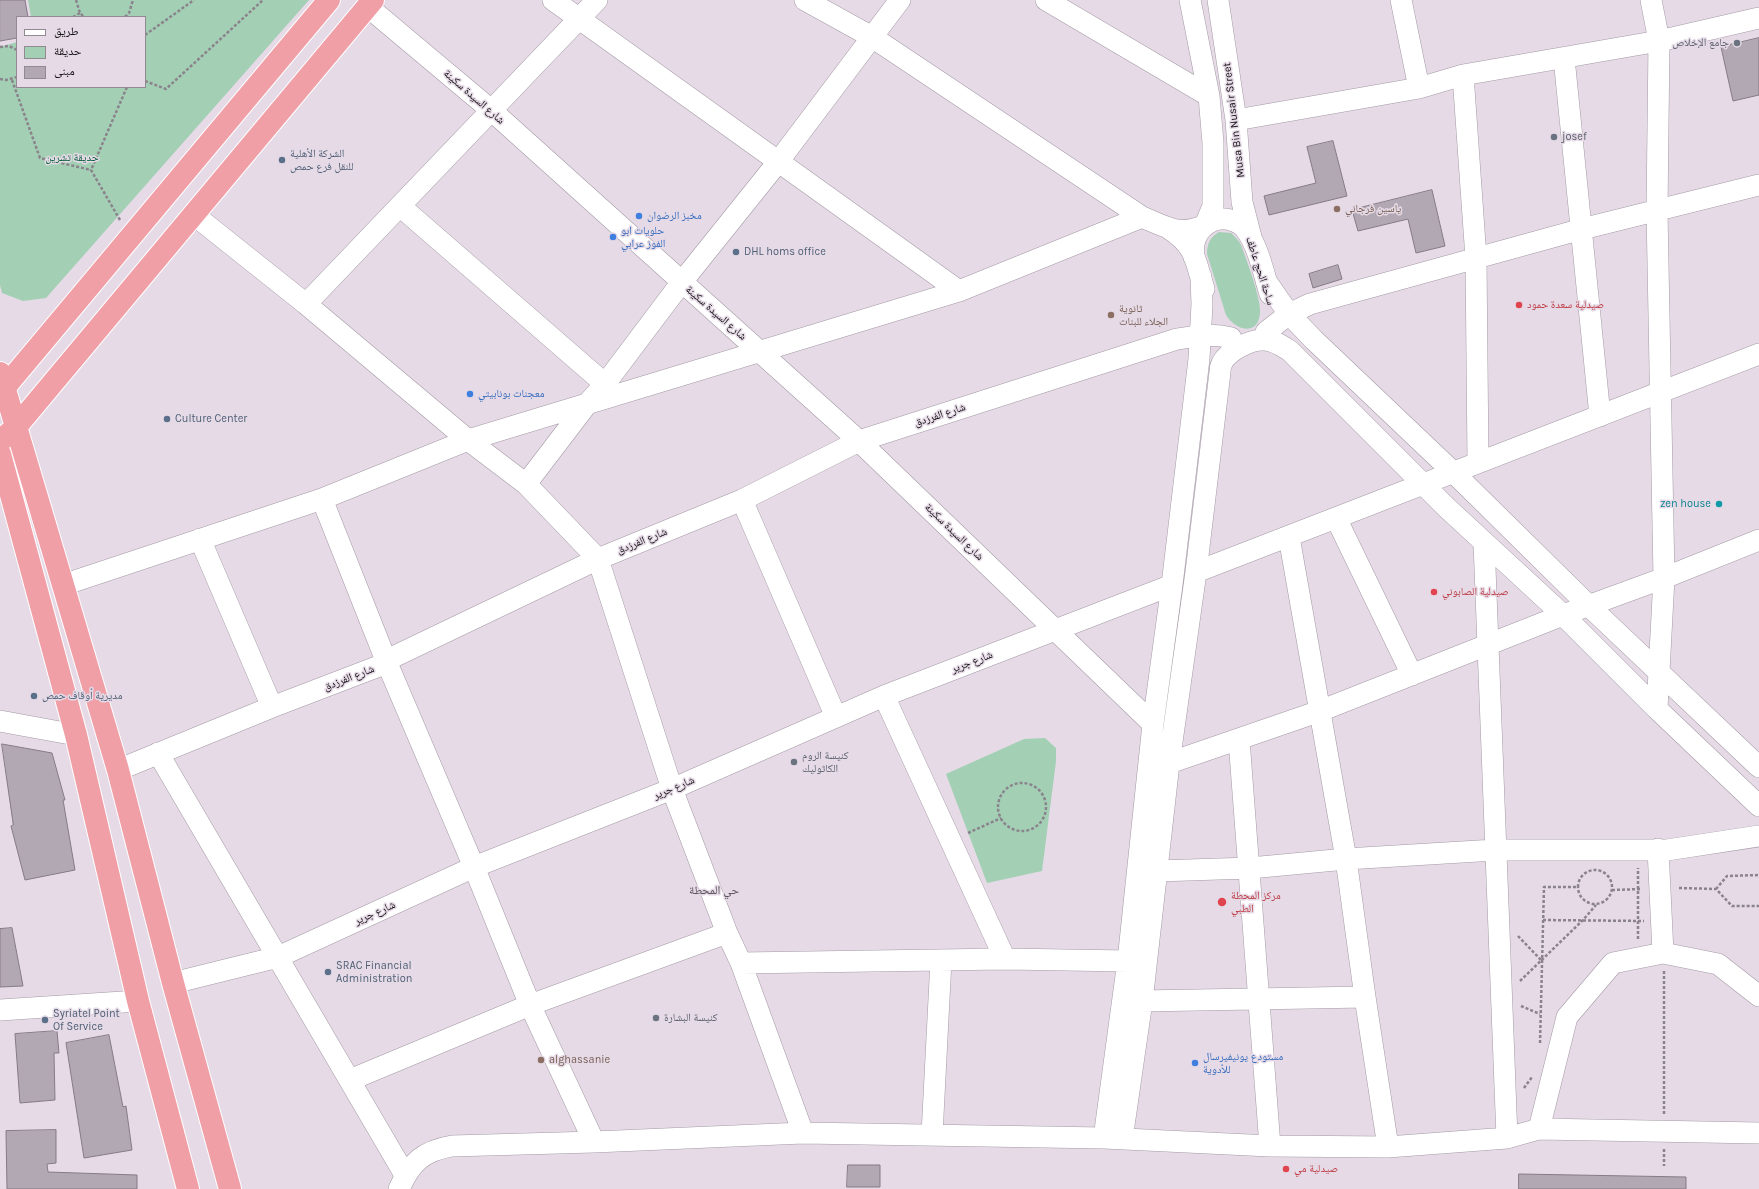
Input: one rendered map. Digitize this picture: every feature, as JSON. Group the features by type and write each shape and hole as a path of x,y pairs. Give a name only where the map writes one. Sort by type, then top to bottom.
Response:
{"highway":[{"path":"230,1189 173,983 118,770 63,586 8,434 1,385 131,237 329,0"},
{"path":"8,434 370,3"},
{"path":"0,454 76,735 138,1001 188,1189"}],"street":[{"path":"553,0 959,291"},
{"path":"306,304 597,0"},
{"path":"805,0 872,37 1142,217 1167,227 1181,236 1187,242 1194,256 1214,320 1220,331 1231,338"},
{"path":"526,484 587,404 605,384 681,282 778,162 900,0"},
{"path":"1046,0 1209,96"},
{"name":"Musa Bin Nusair Street","path":"1190,0 1209,96 1213,142 1213,206 1205,225"},
{"name":"Musa Bin Nusair Street","path":"1218,0 1236,120 1242,202 1252,239"},
{"path":"1401,0 1419,88"},
{"path":"1651,0 1659,41 1658,211 1664,578 1657,709"},
{"name":"شارع السيدة سكينة","path":"370,3 859,441 1153,724"},
{"path":"1236,120 1419,88 1464,76 1659,41 1759,18"},
{"path":"1564,58 1600,416"},
{"path":"1464,76 1476,258 1478,462"},
{"path":"1113,1139 1142,1001 1168,763 1196,572 1222,362 1230,354 1260,337 1290,314 1310,304 1582,229 1759,185"},
{"path":"400,206 605,384"},
{"path":"193,214 306,304 468,440 526,484 598,559 672,789 727,933 741,963 803,1133"},
{"path":"63,586 322,499 468,440 959,291 1142,217"},
{"name":"ساحة الحج عاطف","path":"1167,227 1187,232 1216,219 1227,219 1238,222 1245,228 1252,239 1268,284 1274,312 1272,323 1260,337"},
{"path":"1194,256 1194,244 1198,233 1205,225"},
{"path":"1113,1139 1128,961 1153,724 1172,585 1201,335 1201,277"},
{"path":"1268,284 1277,295 1287,301 1299,304 1310,304"},
{"path":"1268,284 1290,314 1314,340 1453,472 1588,605 1759,767"},
{"path":"1177,339 1190,331 1199,318 1202,304"},
{"path":"1177,339 1217,334 1242,342 1260,337 1265,340 1276,342 1290,351 1424,484 1563,615 1657,709 1759,806"},
{"name":"شارع الفرزدق","path":"118,770 388,661 598,559 742,500 859,441 1177,339"},
{"path":"1196,572 1759,354"},
{"path":"322,499 530,1005 594,1142"},
{"path":"742,500 836,717"},
{"path":"1336,518 1412,675"},
{"path":"1289,536 1346,860 1388,1147"},
{"path":"200,539 272,707"},
{"path":"1168,763 1239,740 1320,711 1588,605 1664,578 1759,540"},
{"path":"1484,542 1507,1138"},
{"name":"شارع جرير","path":"173,983 278,957 474,867 672,789 884,696 1172,585"},
{"path":"884,696 1005,959"},
{"path":"0,721 76,735"},
{"path":"1239,740 1250,868 1258,998 1270,1146"},
{"path":"158,753 350,1080 402,1182 419,1159 434,1149 452,1146 594,1142 803,1133 1113,1139 1270,1146 1388,1147 1507,1138 1540,1129 1759,1133"},
{"path":"1157,871 1250,868 1496,850 1648,850 1759,836"},
{"path":"1648,850 1660,888 1664,952"},
{"path":"350,1080 530,1005 727,933"},
{"path":"1540,1129 1567,1017 1613,963 1664,952 1718,964 1759,996"},
{"path":"741,963 1005,959 1128,961"},
{"path":"932,1135 941,960"},
{"path":"1142,1001 1365,997"},
{"path":"0,1010 138,1001"}],"path":[{"path":"76,0 80,13 83,16"},
{"path":"126,16 129,13 133,0"},
{"path":"146,34 194,0"},
{"path":"146,82 166,89 263,0"},
{"path":"75,16 80,13"},
{"path":"0,47 9,46 16,50"},
{"path":"0,79 12,80 16,78"},
{"path":"12,80 40,158 91,170 131,237"},
{"path":"91,170 128,88"},
{"path":"1017,783 1029,784 1039,790 1044,796 1046,811 1044,819 1039,826 1032,830 1024,832 1008,828 1001,818 998,806 999,798 1010,786 1017,783"},
{"path":"951,840 1001,818"},
{"path":"1637,958 1638,889 1648,850"},
{"path":"1502,998 1583,920 1596,905 1607,900 1612,890 1610,878 1602,871 1596,870 1586,873 1579,881 1578,887 1578,893 1585,902 1596,905"},
{"path":"1716,889 1728,876 1759,875"},
{"path":"1540,1044 1544,886 1578,887"},
{"path":"1612,890 1660,888 1716,889 1732,906 1759,906"},
{"path":"1543,920 1662,921"},
{"path":"1664,952 1664,1166"},
{"path":"1506,1112 1534,1074"}],"green space":[{"name":"حديقة تشرين","path":"28,0 309,0 46,298 23,301 2,293 0,285 0,47 16,42 16,88 146,88 146,16 31,16"},
{"path":"1219,232 1231,233 1238,240 1250,269 1260,307 1258,321 1255,326 1251,328 1246,329 1240,327 1226,315 1207,254 1210,241 1213,236"},
{"path":"1045,738 1056,748 1056,761 1042,871 987,883 946,774 1024,739"}],"building":[{"path":"0,0 25,0 28,16 16,16 16,38 0,41"},
{"path":"1759,38 1759,95 1733,101 1721,47"},
{"path":"1333,141 1347,196 1269,215 1264,196 1316,183 1307,147"},
{"path":"1432,190 1445,246 1416,253 1408,219 1358,231 1352,210"},
{"path":"1338,265 1342,279 1313,288 1309,274"},
{"path":"2,744 52,753 65,800 63,800 75,870 25,880 11,826 13,825"},
{"path":"12,928 23,986 0,987 0,929"},
{"path":"57,1031 59,1053 54,1053 55,1100 20,1103 15,1034"},
{"path":"109,1035 123,1107 126,1106 132,1150 84,1158 66,1043"},
{"path":"56,1130 56,1163 47,1164 48,1172 137,1175 137,1189 7,1189 6,1131"},
{"path":"848,1165 880,1165 880,1187 847,1187"},
{"path":"1519,1174 1686,1177 1686,1189 1519,1189"}],"place":[{"name":"جامع الإخلاص","path":"1737,43"},
{"name":"josef","path":"1554,137"},
{"name":"الشركة الأهلية للنقل فرع حمص","path":"282,160"},
{"name":"ياسين فرجاني","path":"1337,209"},
{"name":"مخبز الرضوان","path":"639,216"},
{"name":"حلويات ابو الفوز عرابي","path":"613,237"},
{"name":"DHL homs office","path":"736,252"},
{"name":"صيدلية سعدة حمود","path":"1519,305"},
{"name":"ثانوية الجلاء للبنات","path":"1111,315"},
{"name":"معجنات بونابيتي","path":"470,394"},
{"name":"Culture Center","path":"167,419"},
{"name":"zen house","path":"1719,504"},
{"name":"صيدلية الصابوني","path":"1434,592"},
{"name":"مديرية أوقاف حمص","path":"34,696"},
{"name":"كنيسة الروم الكاثوليك","path":"794,762"},
{"name":"مركز المحطة الطبي","path":"1222,902"},
{"name":"SRAC Financial Administration","path":"328,972"},
{"name":"كنيسة البشارة","path":"656,1018"},
{"name":"Syriatel Point Of Service","path":"45,1020"},
{"name":"alghassanie","path":"541,1060"},
{"name":"مستودع يونيفيرسال للأدوية","path":"1195,1063"},
{"name":"صيدلية مي","path":"1286,1169"}],"district":[{"name":"حي المحطة","path":"714,891"}]}
